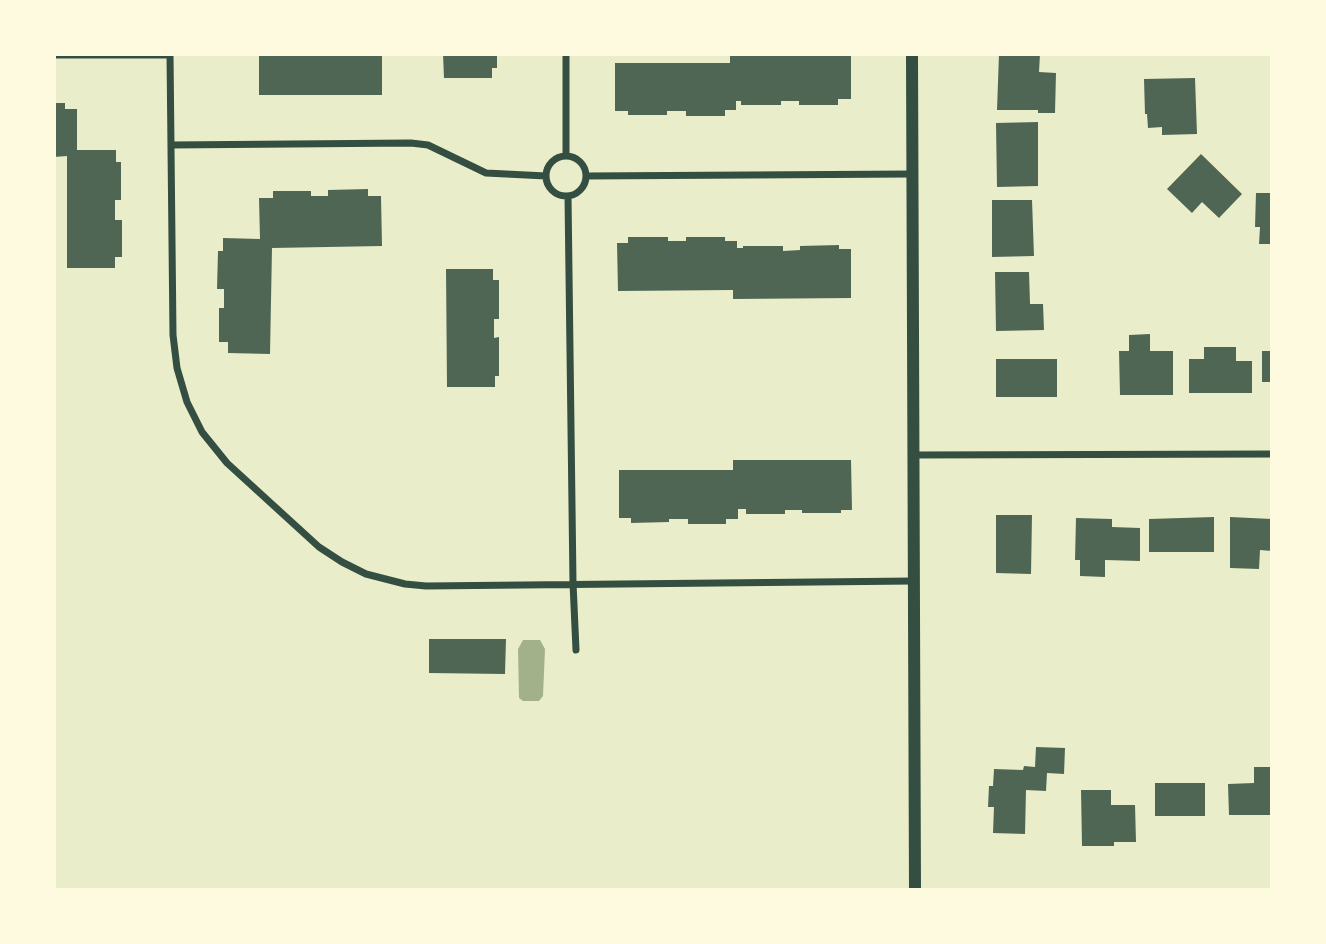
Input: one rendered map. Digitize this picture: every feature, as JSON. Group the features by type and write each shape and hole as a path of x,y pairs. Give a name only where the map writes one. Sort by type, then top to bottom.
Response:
{"street":[{"path":"566,54 566,156"},
{"path":"912,54 915,890"},
{"path":"54,55 170,55 173,335 175,357 187,402 199,426 227,463 319,547 342,562 386,579 426,586 913,581"},
{"path":"171,145 411,143 428,145 486,173 546,176"},
{"path":"566,156 581,163 586,176 582,188 568,196 552,191 546,176 552,161 566,156"},
{"path":"586,176 912,174"},
{"path":"568,196 576,650"},
{"path":"913,455 1272,454"}],"shaded area":[{"path":"523,640 540,640 545,649 543,696 539,701 523,701 519,698 518,649"}],"building":[{"path":"259,54 382,54 382,95 259,95"},
{"path":"443,54 497,54 497,68 492,68 492,78 444,78"},
{"path":"730,54 851,54 851,99 838,99 838,105 799,105 799,101 781,101 781,105 741,105 741,101 736,101 736,110 725,110 725,116 686,116 686,111 667,111 667,115 628,115 628,111 615,111 615,63 730,63"},
{"path":"999,54 1040,54 1039,72 1056,73 1055,113 1038,113 1038,110 997,110"},
{"path":"1195,78 1197,134 1162,135 1162,127 1148,128 1144,79"},
{"path":"54,103 65,103 65,109 77,109 77,150 116,150 116,162 121,162 121,200 115,200 115,220 122,220 122,257 115,257 115,268 67,268 67,156 54,157"},
{"path":"1038,122 1038,186 997,187 996,123"},
{"path":"1201,154 1242,194 1219,218 1202,202 1192,213 1167,189"},
{"path":"368,189 368,196 381,196 382,246 272,248 270,354 228,353 228,342 219,342 219,308 224,308 224,289 217,289 218,251 223,251 223,238 260,239 259,198 273,198 273,191 311,191 311,196 328,196 328,190"},
{"path":"1256,193 1272,193 1272,244 1259,244 1260,227 1255,227"},
{"path":"992,200 1032,200 1034,256 992,257"},
{"path":"628,237 668,237 668,241 686,241 686,237 725,237 725,241 737,241 737,248 783,246 783,251 800,250 800,246 839,245 839,249 851,249 851,298 733,299 733,290 618,291 617,243 628,243"},
{"path":"446,269 493,269 493,280 499,280 499,319 494,319 494,338 499,337 499,376 495,376 495,387 447,387"},
{"path":"995,272 1029,272 1030,304 1043,304 1044,330 996,331"},
{"path":"1150,334 1150,351 1173,351 1173,395 1120,395 1119,351 1129,351 1129,335"},
{"path":"1204,347 1236,347 1236,361 1252,361 1252,393 1189,393 1189,359 1204,359"},
{"path":"1262,351 1272,351 1272,382 1262,382"},
{"path":"996,359 1057,359 1057,397 996,397"},
{"path":"733,460 851,460 852,510 841,510 841,513 785,510 785,514 746,514 746,509 738,509 738,519 726,519 726,524 688,524 688,519 631,523 631,518 619,518 619,470 733,470"},
{"path":"996,515 1032,515 1031,574 996,573"},
{"path":"1214,517 1214,552 1149,552 1149,519"},
{"path":"1230,517 1272,519 1272,551 1260,550 1259,569 1230,568"},
{"path":"1076,518 1112,519 1112,527 1140,528 1140,561 1105,560 1105,577 1080,576 1080,560 1075,560"},
{"path":"429,639 506,639 505,674 429,673"},
{"path":"1036,747 1065,748 1064,774 1047,773 1046,791 1026,790 1025,834 993,833 994,807 988,807 989,786 993,786 994,769 1023,770 1024,766 1035,767"},
{"path":"1254,767 1272,767 1272,815 1229,815 1228,784 1254,783"},
{"path":"1155,783 1205,783 1205,816 1155,816"},
{"path":"1081,790 1111,790 1111,805 1135,805 1136,842 1114,842 1114,846 1082,846"}]}
